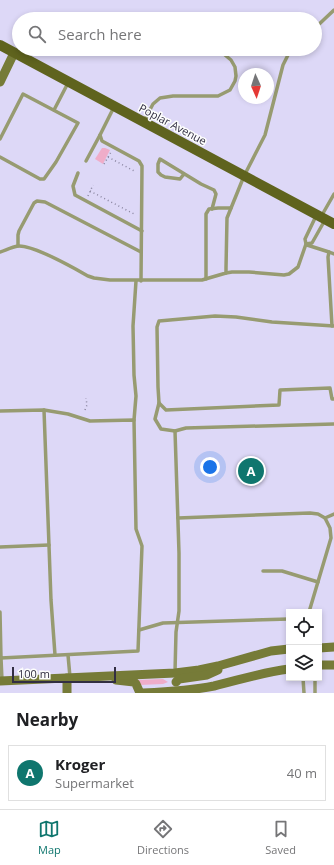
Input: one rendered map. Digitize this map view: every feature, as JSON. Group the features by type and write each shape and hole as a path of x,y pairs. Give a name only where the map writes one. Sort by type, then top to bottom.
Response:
{"main road":[{"name":"Poplar Avenue","path":"0,46 12,52"},
{"path":"0,82 13,56"},
{"name":"Poplar Avenue","path":"20,56 324,219"},
{"path":"322,648 334,647"},
{"path":"93,677 134,682 142,693 176,685 199,670 236,662 271,651 286,650"},
{"path":"322,665 334,665"},
{"path":"1,681 93,677 176,685 214,686 286,669"},
{"path":"67,693 68,678"}],"lane":[{"path":"322,21 334,10"},
{"path":"143,122 153,104 160,98 173,96 218,96 230,90 235,81 235,67 231,60 226,56"},
{"path":"226,273 227,218 244,176 265,135 283,65 288,56"},
{"path":"54,110 69,82"},
{"path":"0,139 23,94 78,122 56,162 44,178 40,179 0,157"},
{"path":"86,161 114,107"},
{"path":"100,135 102,141 139,161 142,166 141,281"},
{"path":"184,174 180,179 161,175 158,172 158,164 160,159 201,184 214,190 216,194 212,209"},
{"path":"78,174 73,186 75,196 142,231"},
{"path":"306,244 312,243 334,194"},
{"path":"18,246 19,231 34,203 37,201 45,202 141,252"},
{"path":"206,279 206,214 209,209 231,208"},
{"path":"0,252 18,246 26,247 37,250 94,278 110,280 202,280 232,272 284,275 289,274 298,267 306,244 304,239 324,219"},
{"path":"306,244 334,254"},
{"path":"329,252 328,257 333,326 215,316 159,321 157,327 159,403 155,419 161,429 175,431 186,428 334,424"},
{"path":"1,658 138,651 142,546 136,529 134,420 136,396 133,326 136,280"},
{"path":"159,403 166,410 279,405 280,390 330,388 332,400 334,399"},
{"path":"0,411 44,410 68,414 90,421 134,420"},
{"path":"44,410 55,655"},
{"path":"175,431 179,611 176,632 176,685"},
{"path":"178,518 310,512 326,518 330,528 331,538 310,609"},
{"path":"326,518 334,514"},
{"path":"0,547 49,545"},
{"path":"263,571 282,571 318,582"},
{"path":"0,612 1,681"},
{"path":"139,630 163,623 286,620"},
{"path":"68,655 68,678"},
{"path":"303,681 304,693"},
{"path":"315,681 315,693"}],"path":[{"path":"104,164 114,147"},
{"path":"108,157 138,173"},
{"path":"85,201 93,185"},
{"path":"90,191 138,215"},
{"path":"84,410 87,405 86,398"}],"shaded area":[{"path":"102,148 110,150 103,164 95,159"},
{"path":"163,679 168,682 163,684 140,685 137,680"}],"place":[{"name":"Kroger","path":"251,471"}]}
